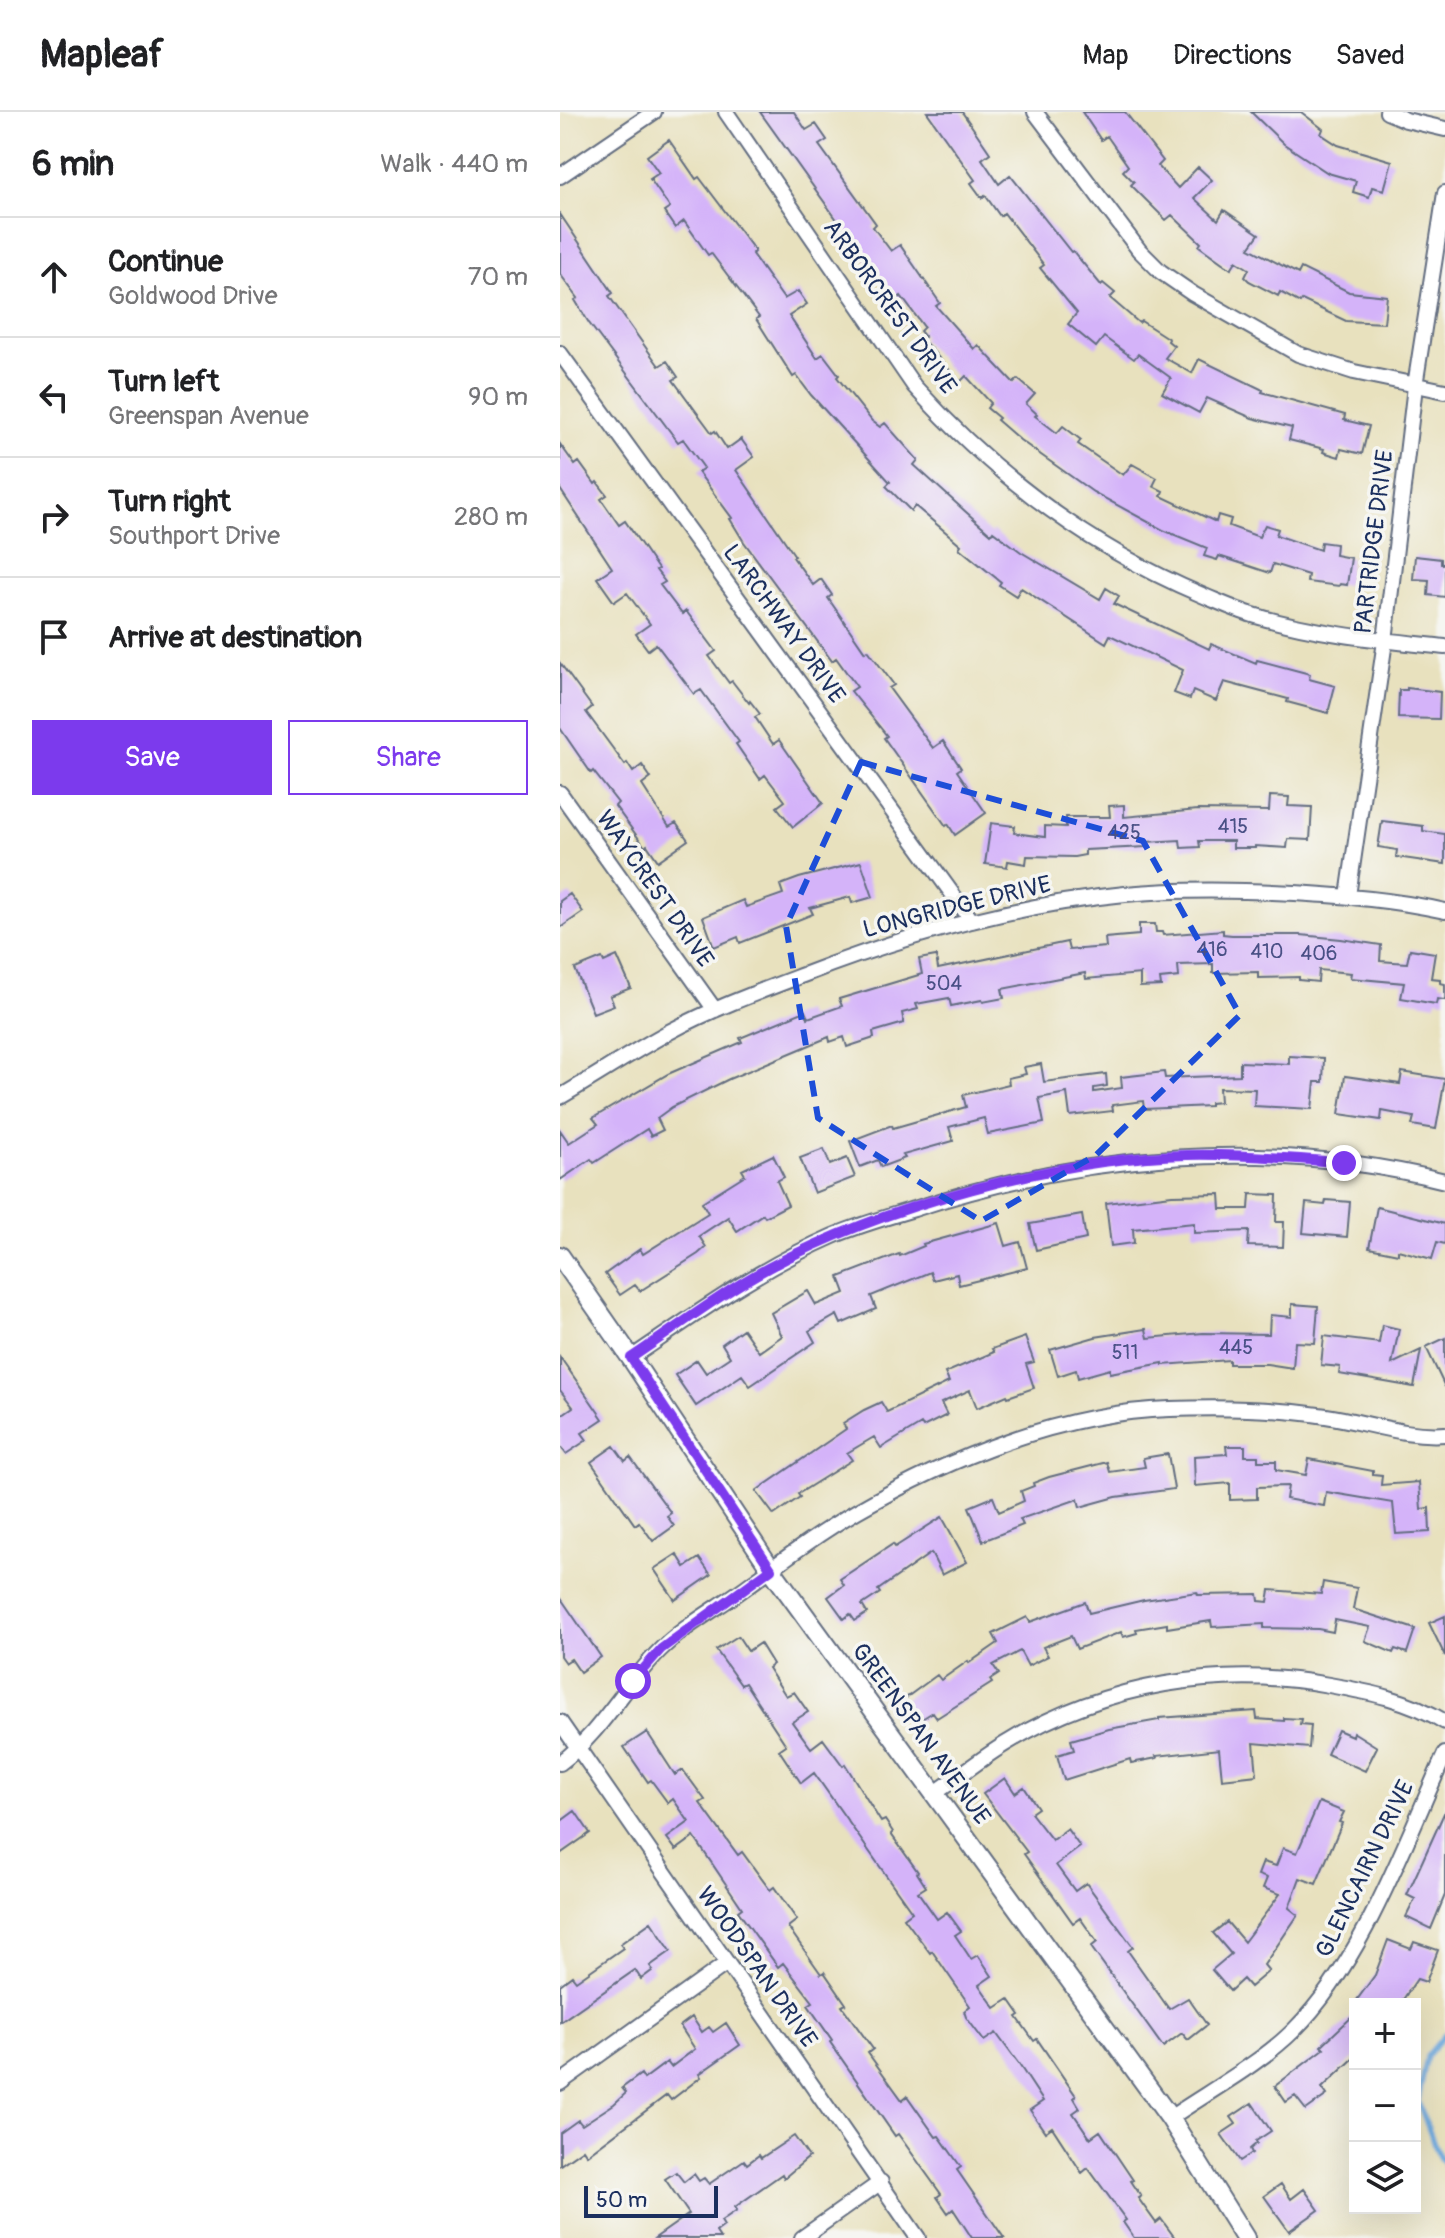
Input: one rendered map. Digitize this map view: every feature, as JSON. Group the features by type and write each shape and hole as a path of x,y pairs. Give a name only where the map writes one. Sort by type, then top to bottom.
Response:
{"street":[{"path":"560,176 654,112"},
{"name":"ARBORCREST DRIVE","path":"726,112 914,386 981,454 1026,491 1098,543 1252,615 1320,631 1445,647"},
{"path":"1035,112 1117,223 1161,272 1235,320 1298,354 1354,372 1445,391"},
{"path":"1387,112 1445,129"},
{"name":"PARTRIDGE DRIVE","path":"1348,896 1385,641 1415,386 1445,193"},
{"name":"LARCHWAY DRIVE","path":"560,353 972,921"},
{"name":"WAYCREST DRIVE","path":"560,793 715,1010"},
{"name":"LONGRIDGE DRIVE","path":"560,1097 669,1032 715,1010 850,957 972,921 1047,905 1156,892 1259,891 1348,896 1445,911"},
{"path":"631,1358 738,1286 835,1235 950,1197 1028,1176 1184,1155 1270,1156 1344,1163 1445,1181"},
{"name":"GREENSPAN AVENUE","path":"560,1256 771,1569 1170,2118 1245,2238"},
{"path":"560,1763 579,1749 661,1649 771,1569 854,1512 909,1483 1033,1433 1095,1418 1166,1409 1263,1408 1420,1435 1445,1434"},
{"path":"935,1793 1010,1741 1050,1720 1135,1690 1188,1680 1238,1676 1313,1682 1408,1703 1445,1722"},
{"name":"WOODSPAN DRIVE","path":"560,1722 918,2238"},
{"name":"GLENCAIRN DRIVE","path":"1170,2118 1291,2033 1326,1994 1363,1933 1445,1754"},
{"path":"560,2083 727,1963"},
{"path":"802,2238 881,2182"}],"highlighted area":[{"path":"861,762 1143,841 1240,1015 1096,1155 981,1221 818,1118 786,926"}],"building":[{"path":"760,112 794,112 806,130 816,124 827,140 819,145 876,224 873,227 891,251 900,245 940,303 936,306 974,349 978,345 1014,383 1018,379 1035,394 1026,404 1037,414 1035,416 1057,433 1063,426 1081,440 1078,444 1123,475 1132,464 1157,478 1153,486 1163,491 1161,496 1216,522 1218,515 1231,519 1229,526 1259,537 1265,525 1278,529 1276,535 1320,550 1321,542 1336,544 1335,555 1351,558 1347,585 1307,582 1308,575 1273,564 1270,573 1219,556 1217,560 1204,556 1207,548 1163,530 1093,492 1020,440 997,420 999,418 987,408 991,403 966,376 960,382 922,339 925,337 920,331 924,327 901,296 895,301"},
{"path":"927,112 962,112 990,153 982,159 999,184 1010,175 1071,252 1101,285 1103,283 1115,293 1110,298 1139,323 1141,321 1169,339 1174,346 1165,358 1192,373 1199,359 1262,392 1345,415 1344,420 1369,426 1362,454 1341,449 1339,457 1323,452 1324,449 1289,440 1292,428 1252,418 1207,398 1199,413 1162,393 1171,378 1138,354 1134,359 1104,337 1096,347 1068,324 1077,313 1040,268 1044,265 1004,213 1000,216 985,195 982,198 971,183 975,180"},
{"path":"1082,112 1125,112 1163,161 1158,166 1178,188 1198,167 1212,180 1194,198 1218,220 1224,210 1259,234 1249,248 1298,274 1301,268 1349,292 1387,296 1384,323 1346,321 1302,300 1300,303 1280,292 1278,296 1249,281 1245,277 1249,269 1236,261 1231,269 1199,246 1201,243 1172,215 1166,220 1131,185 1134,182 1123,171 1128,166 1107,136 1101,140"},
{"path":"1251,112 1301,112 1323,129 1321,134 1338,145 1392,161 1384,190 1372,187 1369,197 1353,192 1356,181 1328,173 1284,144"},
{"path":"669,140 696,179 699,177 755,251 752,254 784,299 798,291 807,304 789,316 817,358 823,354 872,421 880,427 885,423 918,460 914,465 991,534 993,531 1021,552 1100,599 1106,588 1119,596 1114,604 1209,649 1211,644 1256,663 1257,660 1310,674 1309,679 1335,686 1328,713 1224,682 1216,701 1193,691 1190,699 1174,693 1183,670 1110,635 1106,643 1021,588 1016,596 999,585 1001,582 915,506 911,511 886,486 890,482 796,375 793,377 756,319 759,317 711,253 708,255 684,221 675,228 664,212 670,208 650,179 659,173 647,156"},
{"path":"560,214 613,293 609,296 659,366 667,361 678,377 673,380 712,433 715,431 727,449 741,439 754,457 736,470 793,557 813,585 821,579 832,595 828,598 865,652 868,650 894,685 889,688 933,748 943,741 961,768 957,771 986,813 955,835 884,738 887,736 851,691 857,687 836,658 832,661 744,542 732,518 698,472 704,468 683,439 678,442 589,323 575,300 578,298 560,274"},
{"path":"560,444 575,465 579,462 607,495 601,499 619,525 625,521 658,569 665,582 660,585 682,614 686,611 716,651 709,656 729,683 732,681 750,701 760,714 755,717 773,744 779,740 823,803 793,827 777,807 785,801 765,775 760,779 736,744 739,742 701,690 694,694 656,644 648,650 636,634 650,624 627,593 614,602 597,578 612,568 560,489"},
{"path":"1415,556 1441,559 1441,564 1445,564 1445,597 1428,595 1429,580 1413,579"},
{"path":"560,663 592,707 586,712 625,765 627,763 633,772 642,765 651,778 642,785 669,827 676,823 688,840 658,861 560,728"},
{"path":"1399,690 1440,692 1439,719 1398,718"},
{"path":"1270,796 1289,797 1288,806 1312,807 1310,840 1288,839 1287,848 1233,848 1233,841 1199,841 1200,847 1181,848 1180,840 1146,842 1146,847 1085,850 1085,855 1074,857 1027,856 1026,864 1008,861 1007,867 985,864 991,823 1015,826 1014,833 1045,837 1045,826 1066,827 1066,817 1110,817 1109,806 1124,805 1124,817 1198,810 1269,811"},
{"path":"1382,821 1423,826 1423,831 1445,834 1445,864 1396,857 1397,850 1378,847"},
{"path":"861,862 873,897 852,903 850,897 810,908 813,914 740,943 738,937 714,947 703,917 743,900 746,907 783,894 780,885 799,878"},
{"path":"570,894 583,912 560,928 560,901"},
{"path":"1139,924 1155,924 1156,932 1163,935 1223,930 1223,934 1232,935 1301,935 1381,945 1380,961 1407,963 1410,949 1435,953 1431,978 1440,979 1440,983 1445,984 1445,1000 1437,999 1436,1004 1401,998 1404,983 1350,978 1351,973 1319,970 1318,982 1299,980 1299,977 1258,978 1258,972 1213,973 1213,964 1178,965 1179,977 1160,979 1161,986 1140,987 1140,974 1086,979 1085,973 1002,989 1004,998 983,1002 951,1006 949,998 916,1004 918,1009 902,1013 904,1023 873,1032 874,1038 847,1047 844,1037 830,1042 829,1037 672,1107 657,1118 663,1130 651,1136 647,1129 594,1163 591,1159 560,1180 560,1130 569,1143 598,1124 593,1118 668,1074 742,1042 740,1038 805,1011 808,1018 842,1006 839,999 922,974 919,959 936,956 938,969 1067,942 1069,950 1106,947 1105,938 1139,935"},
{"path":"617,956 631,988 610,996 614,1005 593,1013 575,969 602,958 604,962"},
{"path":"1289,1056 1324,1058 1323,1082 1315,1082 1312,1109 1254,1106 1255,1089 1219,1088 1220,1102 1210,1103 1210,1106 1144,1109 1143,1101 1112,1105 1113,1111 1070,1116 1067,1093 1039,1098 1044,1123 988,1134 984,1118 949,1127 953,1141 903,1155 905,1158 881,1167 878,1160 860,1167 850,1141 892,1125 893,1128 966,1107 963,1095 1009,1084 1008,1078 1026,1074 1024,1067 1041,1064 1044,1082 1106,1074 1107,1086 1094,1088 1094,1092 1122,1088 1121,1077 1164,1072 1165,1078 1240,1075 1240,1062 1289,1064"},
{"path":"1402,1072 1445,1079 1436,1129 1412,1125 1414,1117 1382,1111 1381,1120 1339,1114 1345,1076 1400,1084"},
{"path":"824,1149 830,1165 847,1158 855,1177 814,1193 800,1158"},
{"path":"773,1155 784,1177 777,1181 788,1205 765,1217 763,1214 737,1231 728,1217 699,1236 706,1247 698,1254 640,1291 635,1285 620,1295 605,1274 640,1249 643,1254 708,1213 702,1202 745,1175 742,1170"},
{"path":"1220,1194 1221,1209 1249,1209 1250,1194 1277,1195 1276,1222 1284,1222 1283,1247 1248,1246 1249,1231 1194,1233 1194,1223 1133,1229 1134,1243 1111,1246 1106,1203 1172,1195"},
{"path":"1326,1200 1350,1202 1347,1237 1303,1233 1306,1203 1325,1205"},
{"path":"1377,1207 1445,1224 1445,1244 1437,1242 1432,1259 1398,1250 1398,1254 1369,1248"},
{"path":"1082,1215 1086,1239 1036,1250 1030,1224"},
{"path":"999,1223 1006,1246 1020,1242 1027,1268 959,1285 957,1274 933,1280 930,1272 871,1296 876,1309 841,1324 837,1315 809,1331 815,1342 750,1386 742,1375 696,1406 675,1375 697,1360 706,1373 730,1357 722,1344 743,1329 759,1352 782,1336 771,1313 808,1291 816,1305 845,1293 839,1277 900,1256 923,1244"},
{"path":"1292,1304 1318,1306 1315,1343 1295,1342 1293,1368 1229,1364 1229,1360 1163,1363 1110,1373 1110,1369 1078,1378 1076,1370 1058,1376 1050,1350 1095,1337 1146,1329 1148,1338 1203,1333 1269,1334 1270,1315 1292,1317"},
{"path":"1382,1325 1399,1329 1392,1364 1421,1350 1414,1387 1339,1374 1340,1367 1321,1365 1324,1336 1379,1343"},
{"path":"1025,1337 1034,1362 1026,1364 1034,1388 977,1408 970,1390 941,1403 947,1415 923,1427 921,1424 881,1448 874,1437 847,1453 852,1460 798,1494 800,1497 774,1515 756,1491 846,1429 843,1423 864,1410 881,1402 887,1412 949,1382 945,1373 994,1352 992,1349"},
{"path":"1445,1338 1445,1387 1426,1347"},
{"path":"560,1357 603,1419 582,1433 587,1440 566,1454 560,1446 560,1416 573,1407 560,1390"},
{"path":"614,1446 625,1461 630,1457 671,1513 667,1516 674,1526 653,1541 639,1522 635,1525 591,1462"},
{"path":"1226,1446 1245,1446 1245,1456 1258,1456 1258,1461 1276,1461 1276,1470 1306,1475 1309,1459 1373,1471 1373,1474 1382,1475 1381,1485 1419,1482 1421,1509 1429,1508 1430,1532 1396,1534 1393,1503 1326,1492 1324,1506 1286,1499 1288,1486 1257,1487 1257,1499 1230,1500 1230,1483 1195,1486 1194,1456 1227,1454"},
{"path":"1168,1454 1174,1489 1116,1497 1080,1507 1078,1499 1020,1519 1023,1525 983,1541 969,1507 993,1497 999,1512 1024,1501 1021,1491 1049,1477 1107,1462 1110,1472 1145,1467 1143,1458"},
{"path":"942,1517 967,1562 942,1575 931,1553 862,1605 867,1613 855,1621 850,1614 844,1619 828,1597 844,1585 840,1579"},
{"path":"677,1554 685,1567 699,1558 711,1575 675,1600 654,1569"},
{"path":"1323,1582 1357,1588 1353,1609 1415,1629 1407,1653 1395,1649 1393,1653 1365,1641 1370,1627 1335,1620 1333,1632 1264,1628 1264,1624 1212,1627 1211,1621 1167,1628 1167,1624 1136,1629 1137,1633 1123,1637 1121,1632 1077,1649 1071,1636 1043,1647 1048,1656 1028,1666 1020,1651 993,1665 999,1674 990,1680 992,1683 937,1718 933,1712 917,1722 903,1700 937,1675 941,1680 969,1663 998,1643 993,1634 1027,1617 1030,1622 1085,1602 1089,1613 1197,1592 1198,1595 1258,1594 1259,1601 1268,1602 1270,1590 1321,1594"},
{"path":"560,1597 601,1657 580,1672 571,1659 565,1663 560,1656"},
{"path":"1445,1616 1445,1656 1429,1623"},
{"path":"738,1636 748,1651 760,1643 773,1664 768,1668 786,1696 794,1692 808,1712 792,1722 811,1748 823,1739 843,1766 845,1764 881,1822 885,1820 893,1832 891,1834 918,1872 926,1887 918,1892 937,1919 947,1912 961,1931 955,1935 971,1959 978,1955 992,1976 979,1985 995,2008 1009,1999 1020,2015 1017,2017 1034,2041 1037,2039 1076,2096 1074,2098 1080,2108 1073,2113 1090,2138 1100,2131 1133,2180 1141,2196 1138,2198 1156,2223 1161,2219 1175,2238 1134,2238 1123,2222 1126,2220 1088,2168 1082,2173 1052,2127 1045,2132 1030,2110 1043,2101 1018,2063 996,2033 984,2041 966,2017 964,2011 970,2006 932,1951 930,1953 904,1918 912,1912 814,1773 801,1783 779,1750 786,1745 745,1683 741,1685 716,1650"},
{"path":"1256,1711 1257,1719 1301,1719 1300,1724 1311,1725 1309,1748 1254,1743 1257,1775 1222,1779 1219,1749 1156,1756 1131,1763 1130,1759 1064,1780 1057,1755 1074,1750 1071,1740 1159,1718"},
{"path":"1338,1730 1352,1736 1353,1732 1377,1747 1365,1771 1327,1754"},
{"path":"647,1732 675,1775 683,1770 705,1800 700,1803 738,1855 742,1852 770,1890 774,1887 797,1920 788,1927 846,2004 842,2006 873,2049 868,2053 902,2100 907,2096 936,2137 939,2136 961,2167 957,2170 1004,2238 972,2238 953,2209 948,2213 937,2197 941,2194 898,2134 895,2136 830,2042 832,2040 808,2005 813,2002 783,1963 778,1967 738,1911 742,1908 694,1837 676,1850 667,1838 689,1822 673,1799 668,1803 651,1780 648,1782 624,1747"},
{"path":"1005,1778 1015,1793 1024,1787 1038,1808 1031,1813 1052,1840 1067,1829 1080,1847 1056,1865 1075,1891 1086,1883 1133,1947 1128,1951 1169,2009 1188,1998 1207,2025 1188,2040 1182,2033 1163,2047 1091,1947 1097,1942 1080,1918 1073,1923 1024,1854 1027,1852 983,1794"},
{"path":"1319,1802 1344,1812 1316,1884 1300,1878 1289,1908 1298,1915 1264,1965 1269,1971 1250,1987 1243,1979 1230,1991 1212,1970 1231,1954 1213,1933 1227,1922 1244,1942 1280,1894 1263,1888 1267,1878 1258,1875 1263,1862 1276,1866 1283,1848 1297,1853"},
{"path":"575,1811 590,1833 560,1854 560,1822"},
{"path":"1445,1811 1445,1895 1431,1929 1406,1917 1415,1899 1407,1895"},
{"path":"651,1922 671,1951 650,1966 653,1970 641,1979 635,1970 560,2022 560,1985 572,1976 576,1981 623,1948 620,1944"},
{"path":"1388,1940 1411,1949 1414,1942 1438,1950 1426,1982 1417,1979 1404,1998 1358,1998 1375,1975"},
{"path":"692,2017 702,2032 709,2027 713,2032 726,2023 740,2045 699,2074 701,2077 671,2100 667,2095 587,2155 583,2149 560,2165 560,2133 578,2120 582,2125 614,2104 626,2093 622,2088 641,2074 644,2079 667,2062 671,2067 695,2049 680,2026"},
{"path":"1349,2020 1349,2063 1322,2088 1327,2095 1306,2110 1295,2096 1286,2102 1275,2086 1324,2049 1321,2046"},
{"path":"1252,2103 1271,2131 1256,2141 1250,2149 1252,2153 1240,2161 1221,2134 1236,2124 1231,2117"},
{"path":"794,2136 809,2157 784,2178 782,2174 735,2207 737,2210 721,2221 724,2226 716,2232 720,2238 655,2238 689,2214 665,2179 676,2172 684,2182 694,2174 699,2181 704,2178 709,2184 744,2160 747,2164 759,2155 761,2158"},
{"path":"1281,2184 1291,2199 1304,2189 1319,2210 1289,2231 1264,2196"}],"waterway":[{"path":"1445,2034 1427,2056 1418,2101 1439,2157 1445,2164"}],"route":[{"path":"633,1681 661,1649 771,1569 631,1358 725,1294 798,1253 835,1235 950,1197 1028,1176 1116,1161 1184,1155 1270,1156 1344,1163"}]}
